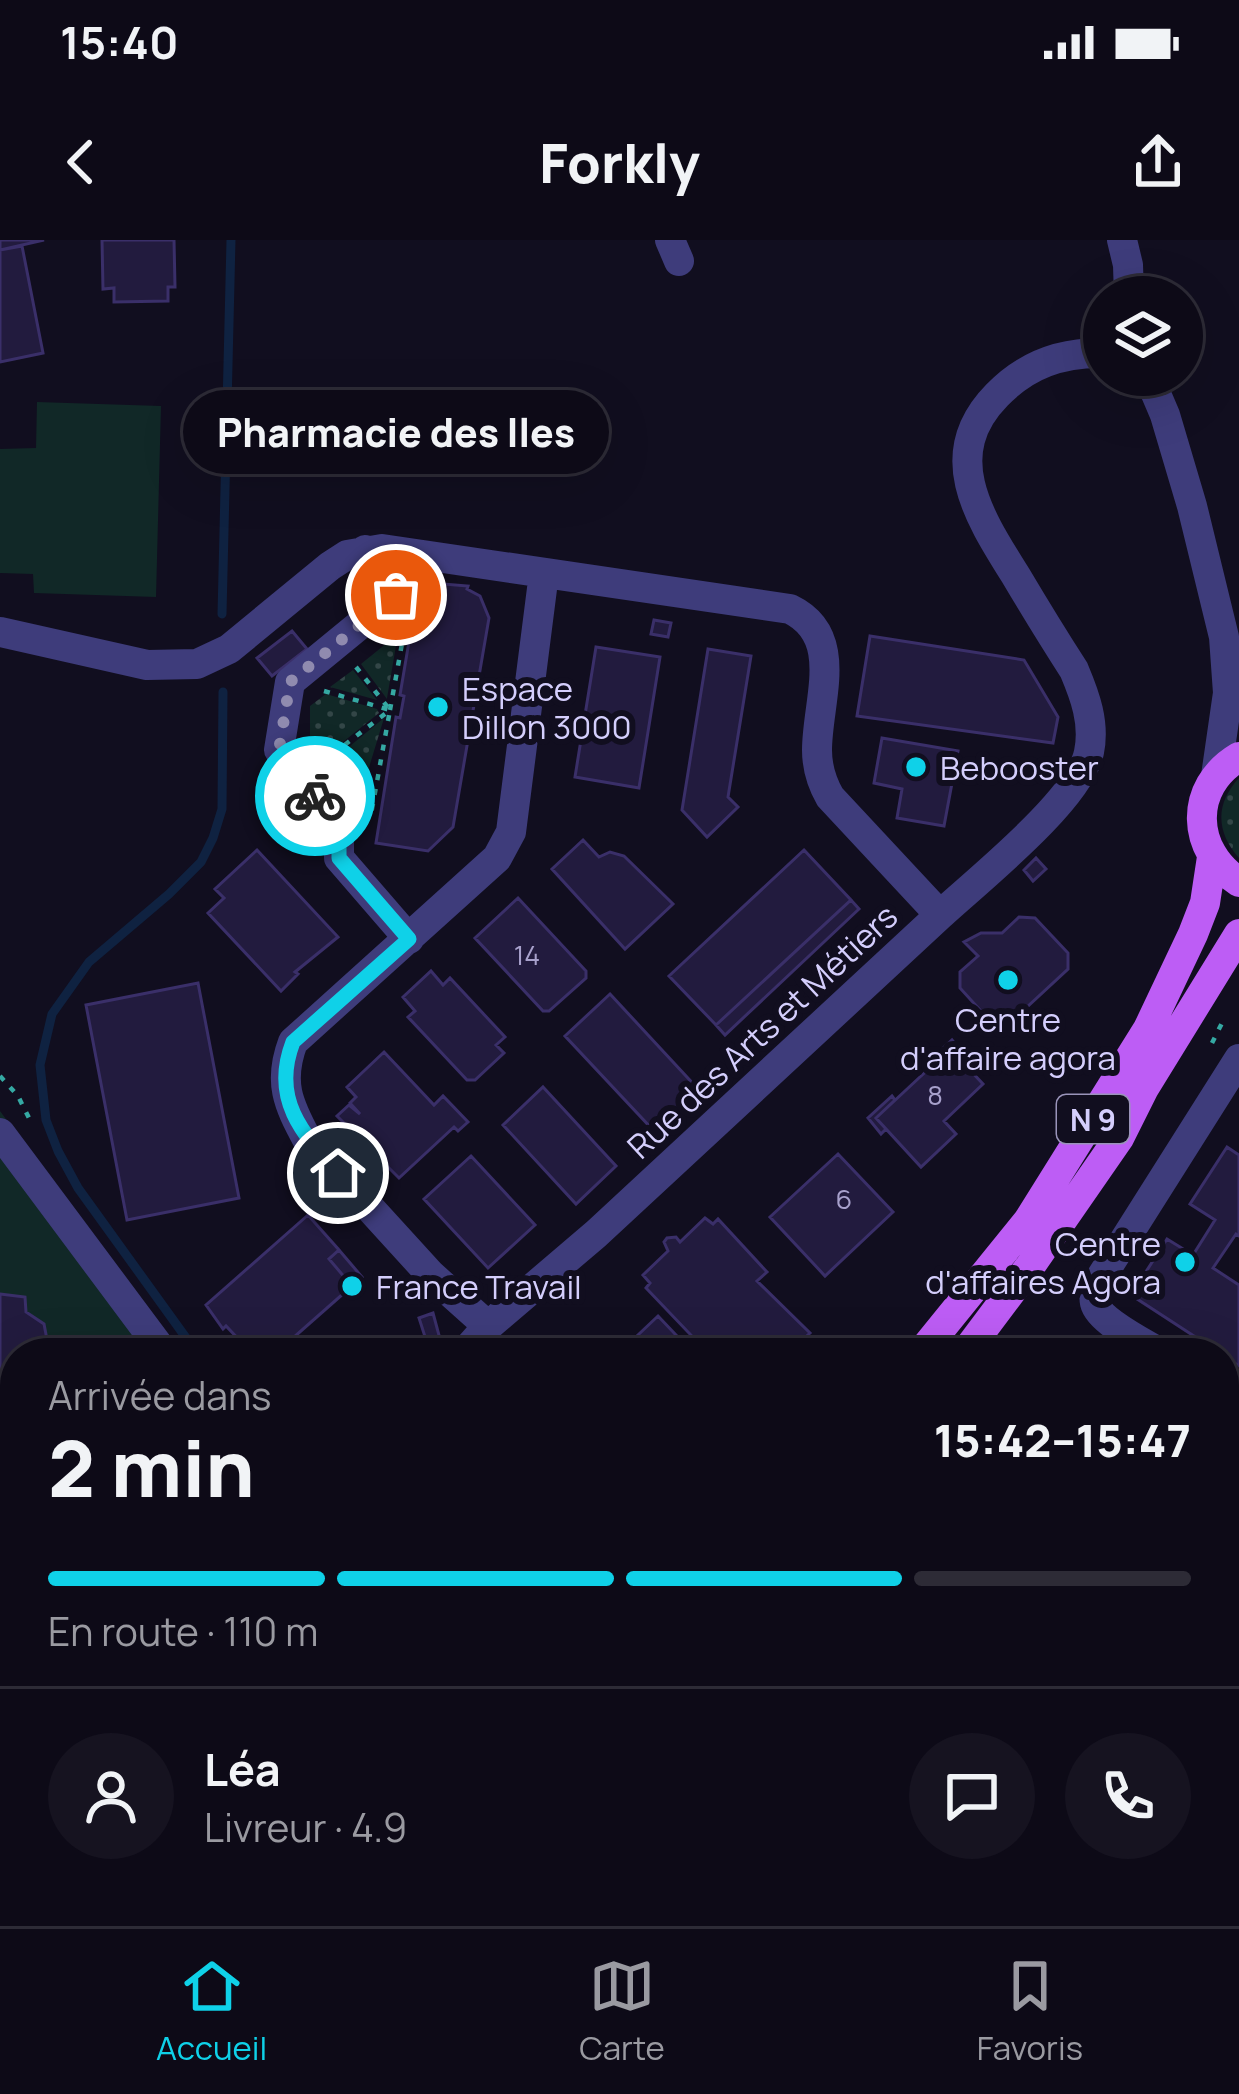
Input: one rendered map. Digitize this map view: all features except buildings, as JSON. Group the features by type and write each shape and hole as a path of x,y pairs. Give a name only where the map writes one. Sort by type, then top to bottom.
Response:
{"main road":[{"name":"N 9","path":"934,1338 1028,1221 1138,1045 1187,950 1204,903 1212,857 1201,816 1206,794 1228,766"},
{"path":"1212,857 1239,882"},
{"name":"N 9","path":"976,1338 1119,1138 1144,1088 1239,934"}],"street":[{"path":"1122,240 1129,276"},
{"path":"940,915 1067,794 1091,746 1087,707 1074,670 992,538 970,493 967,470 971,429 1013,378 1058,357 1083,352"},
{"path":"1157,396 1224,637 1234,704 1228,766"},
{"path":"0,632 147,665 197,664 229,649 329,566 365,550 396,595 290,682 279,750 339,827 339,858 409,939"},
{"name":"Rue des Arts et Métiers","path":"365,550 399,550 790,610 804,616 824,648 816,755 824,786 940,915 477,1338"},
{"path":"488,1326 431,1275 308,1139 292,1112 285,1086 286,1062 293,1042 497,858 511,832 544,572"},
{"path":"1136,1338 1105,1318 1095,1303 1098,1282 1239,1059"},
{"path":"0,1133 153,1338"}],"path":[{"path":"339,827 371,809 409,607 396,595"},
{"path":"338,644 389,710"},
{"path":"290,682 389,710"},
{"path":"303,780 389,710"}],"green space":[{"path":"37,402 161,406 156,597 34,593 33,574 0,573 0,449 36,448"},
{"path":"398,634 387,698 387,699 361,664"},
{"path":"353,670 377,700 330,687"},
{"path":"326,694 379,713 328,754 310,736 310,706"},
{"path":"384,718 367,774 356,786 333,760"},
{"path":"1239,778 1239,858 1226,838 1221,818 1226,798"},
{"path":"0,1111 167,1338 0,1338"}],"waterway":[{"path":"222,614 231,240"},
{"path":"186,1338 78,1188 58,1151 46,1120 40,1065 52,1014 89,962 169,894 201,862 213,838 222,809 223,692"}],"way so far":[{"path":"315,796 279,750 290,682 396,595"}],"place":[{"name":"Pharmacie des Iles","path":"396,595"},
{"name":"Espace Dillon 3000","path":"438,707"},
{"name":"Bebooster","path":"916,767"},
{"name":"Centre d'affaire agora","path":"1008,980"},
{"name":"Centre d'affaires Agora","path":"1185,1262"},
{"name":"France Travail","path":"352,1286"}],"route":[{"path":"315,796 339,827 339,858 409,939 293,1042 286,1062 285,1086 292,1112 338,1173"}]}
